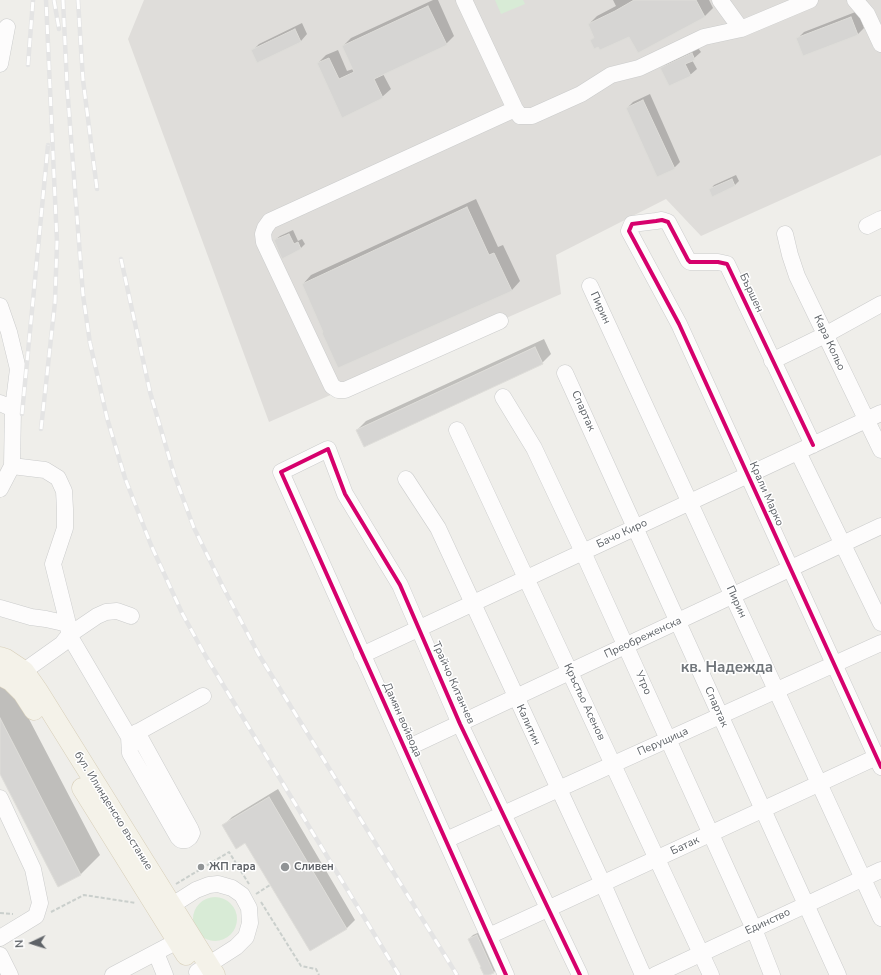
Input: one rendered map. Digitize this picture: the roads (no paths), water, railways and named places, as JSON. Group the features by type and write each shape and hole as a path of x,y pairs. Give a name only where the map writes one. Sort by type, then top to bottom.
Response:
{"main road":[{"name":"бул. Илинденско въстание","path":"0,657 6,659 24,671 38,691 158,908"},
{"name":"бул. Илинденско въстание","path":"0,675 11,681 23,693 158,908 184,938 205,972"}],"street":[{"path":"464,0 520,116 532,116 581,94 612,75 640,68 704,37 741,29 810,0"},
{"path":"720,0 741,29"},
{"path":"855,0 867,14 881,44"},
{"path":"0,64 7,26"},
{"path":"500,321 345,390 338,390 332,386 264,242 263,234 270,221 515,108"},
{"path":"867,226 881,219"},
{"name":"Бършен","path":"629,231 632,224 662,220 668,222 690,262 718,262 727,264 772,361 813,444"},
{"name":"Крали Марко","path":"629,231 679,324 834,664 880,760"},
{"name":"Кара Кольо","path":"785,234 797,276 881,450"},
{"name":"Пирин","path":"590,286 881,918"},
{"path":"0,307 9,332 18,369 7,406 12,466 0,489"},
{"path":"772,361 879,311"},
{"name":"Спартак","path":"565,373 838,975"},
{"name":"Утро","path":"503,397 534,448 583,552 754,929 772,975"},
{"name":"Бачо Киро","path":"362,655 881,413"},
{"name":"Кръстьо Асенов","path":"457,430 711,975"},
{"name":"Трайчо Китанчев","path":"280,472 328,449 345,494 400,585 460,724 580,975"},
{"path":"798,452 881,623"},
{"path":"12,466 45,470 58,478 64,491 66,509 65,528 53,564 69,630 190,828 192,833 186,840 181,840 178,837 130,753 133,735"},
{"name":"Дамян войвода","path":"280,472 506,975"},
{"name":"Калитин","path":"406,479 438,528 603,884 643,975"},
{"name":"Преобреженска","path":"405,749 881,526"},
{"path":"0,608 31,618 46,619 69,630"},
{"path":"24,671 62,644 69,630 106,612 117,611 131,616"},
{"name":"Перущица","path":"446,840 881,643"},
{"path":"133,735 203,696"},
{"name":"Батак","path":"489,936 819,784 880,760"},
{"path":"0,798 33,870 40,903 36,916 0,938"},
{"name":"Единство","path":"655,975 881,870"},
{"path":"158,908 208,885 218,884 232,888 242,895 249,908 250,923 246,937 205,972"},
{"path":"113,975 184,938"},
{"path":"156,953 165,975"},
{"path":"0,955 10,975"}],"railway":[{"path":"28,65 33,0"},
{"path":"41,429 55,302 57,242 46,0"},
{"path":"54,0 59,29"},
{"path":"63,0 67,85 83,295 90,343 107,418 125,478 151,545 182,613 205,655 399,975"},
{"path":"78,0 83,80 97,189"},
{"path":"22,414 48,145"},
{"path":"121,259 150,392 174,474 194,528 259,655 457,975"}],"place":[{"name":"ЖП гара","path":"201,867"},
{"name":"Сливен","path":"285,867"}],"district":[{"name":"кв. Надежда","path":"727,668"}]}
